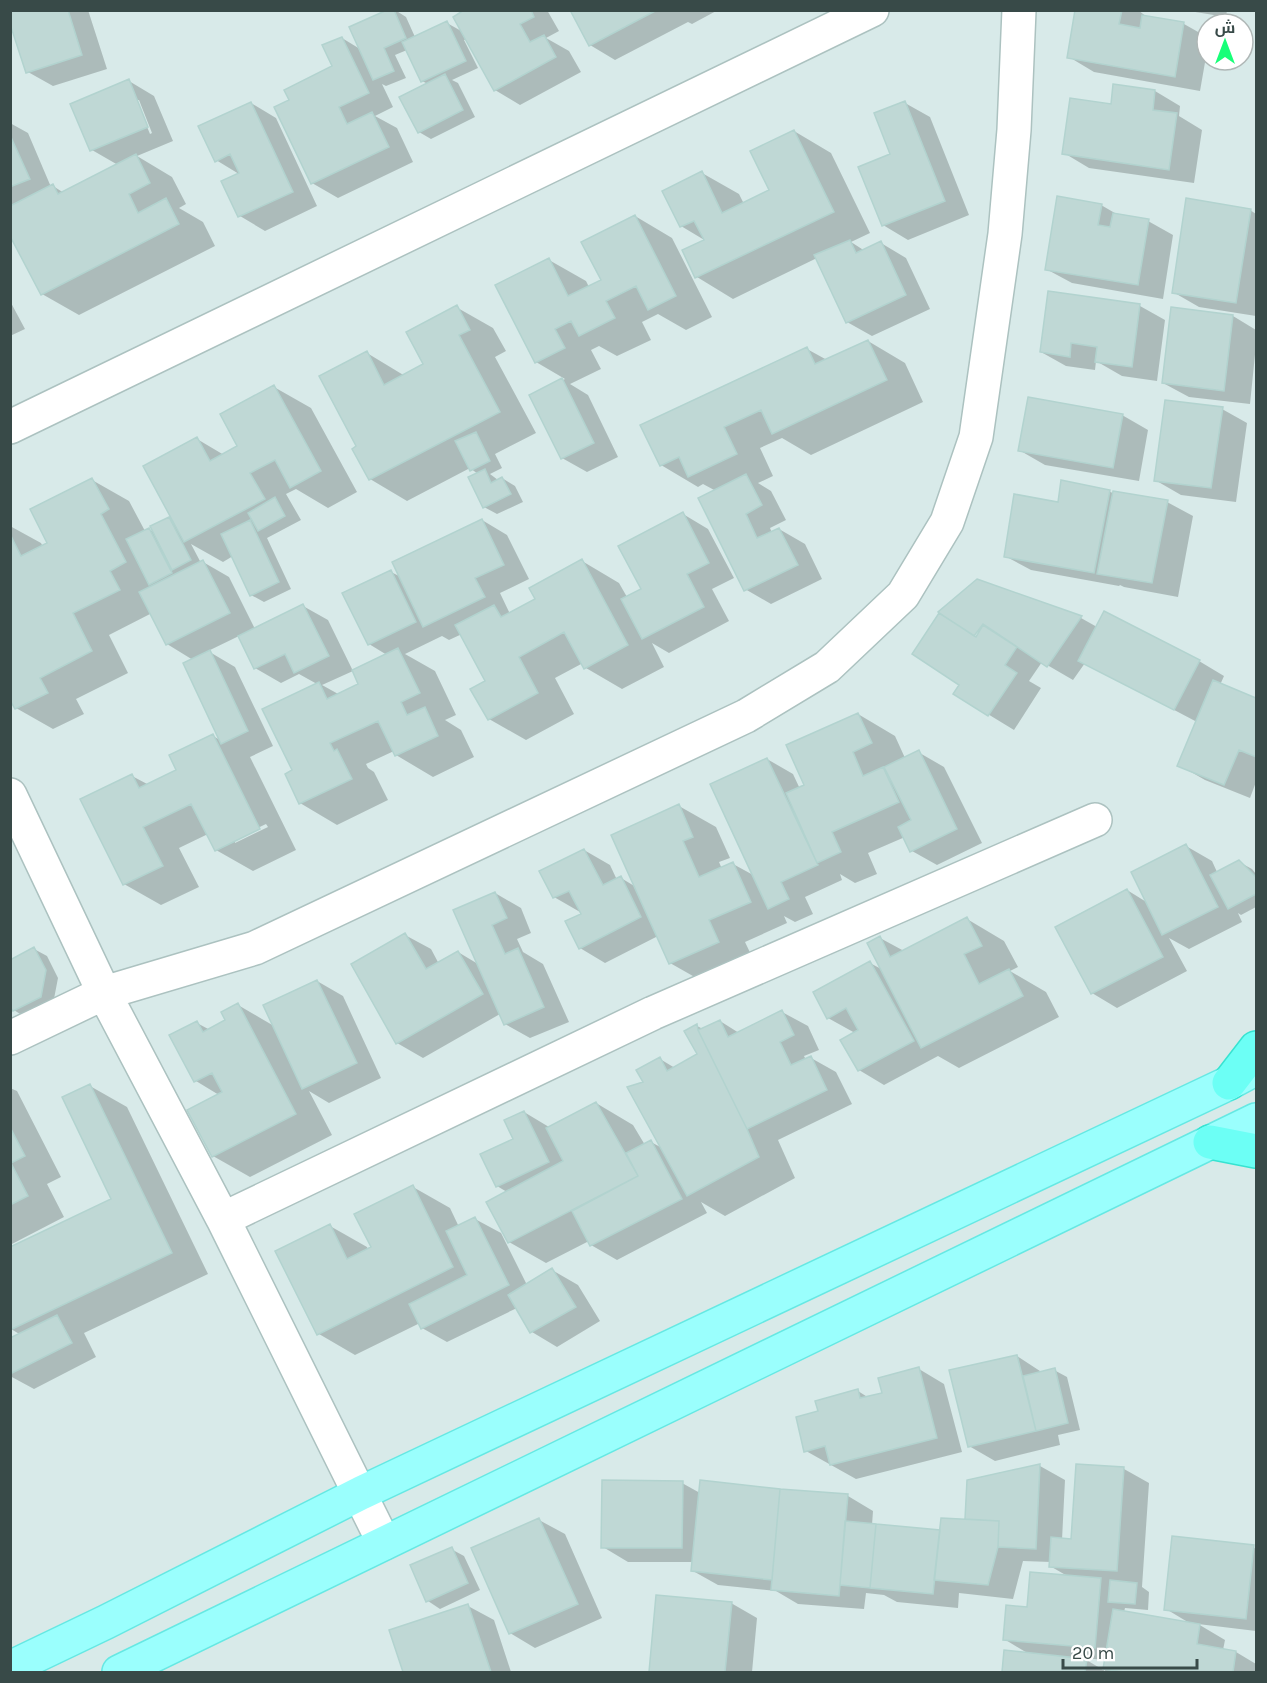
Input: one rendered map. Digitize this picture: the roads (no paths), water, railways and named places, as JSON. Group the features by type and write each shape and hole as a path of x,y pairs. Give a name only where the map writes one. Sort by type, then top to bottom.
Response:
{"highway":[{"path":"1243,1076 1257,1048"},
{"path":"1210,1142 1257,1151"}],"main road":[{"path":"10,1668 361,1493 1243,1076"},
{"path":"119,1672 1257,1120"}],"street":[{"path":"10,427 872,10"},
{"path":"10,1038 104,993 255,948 746,716 827,668 903,595 947,522 976,437 1005,234 1014,130 1019,10"},
{"path":"10,795 104,993 223,1219 384,1543"},
{"path":"223,1219 653,1013 1095,820"}]}
